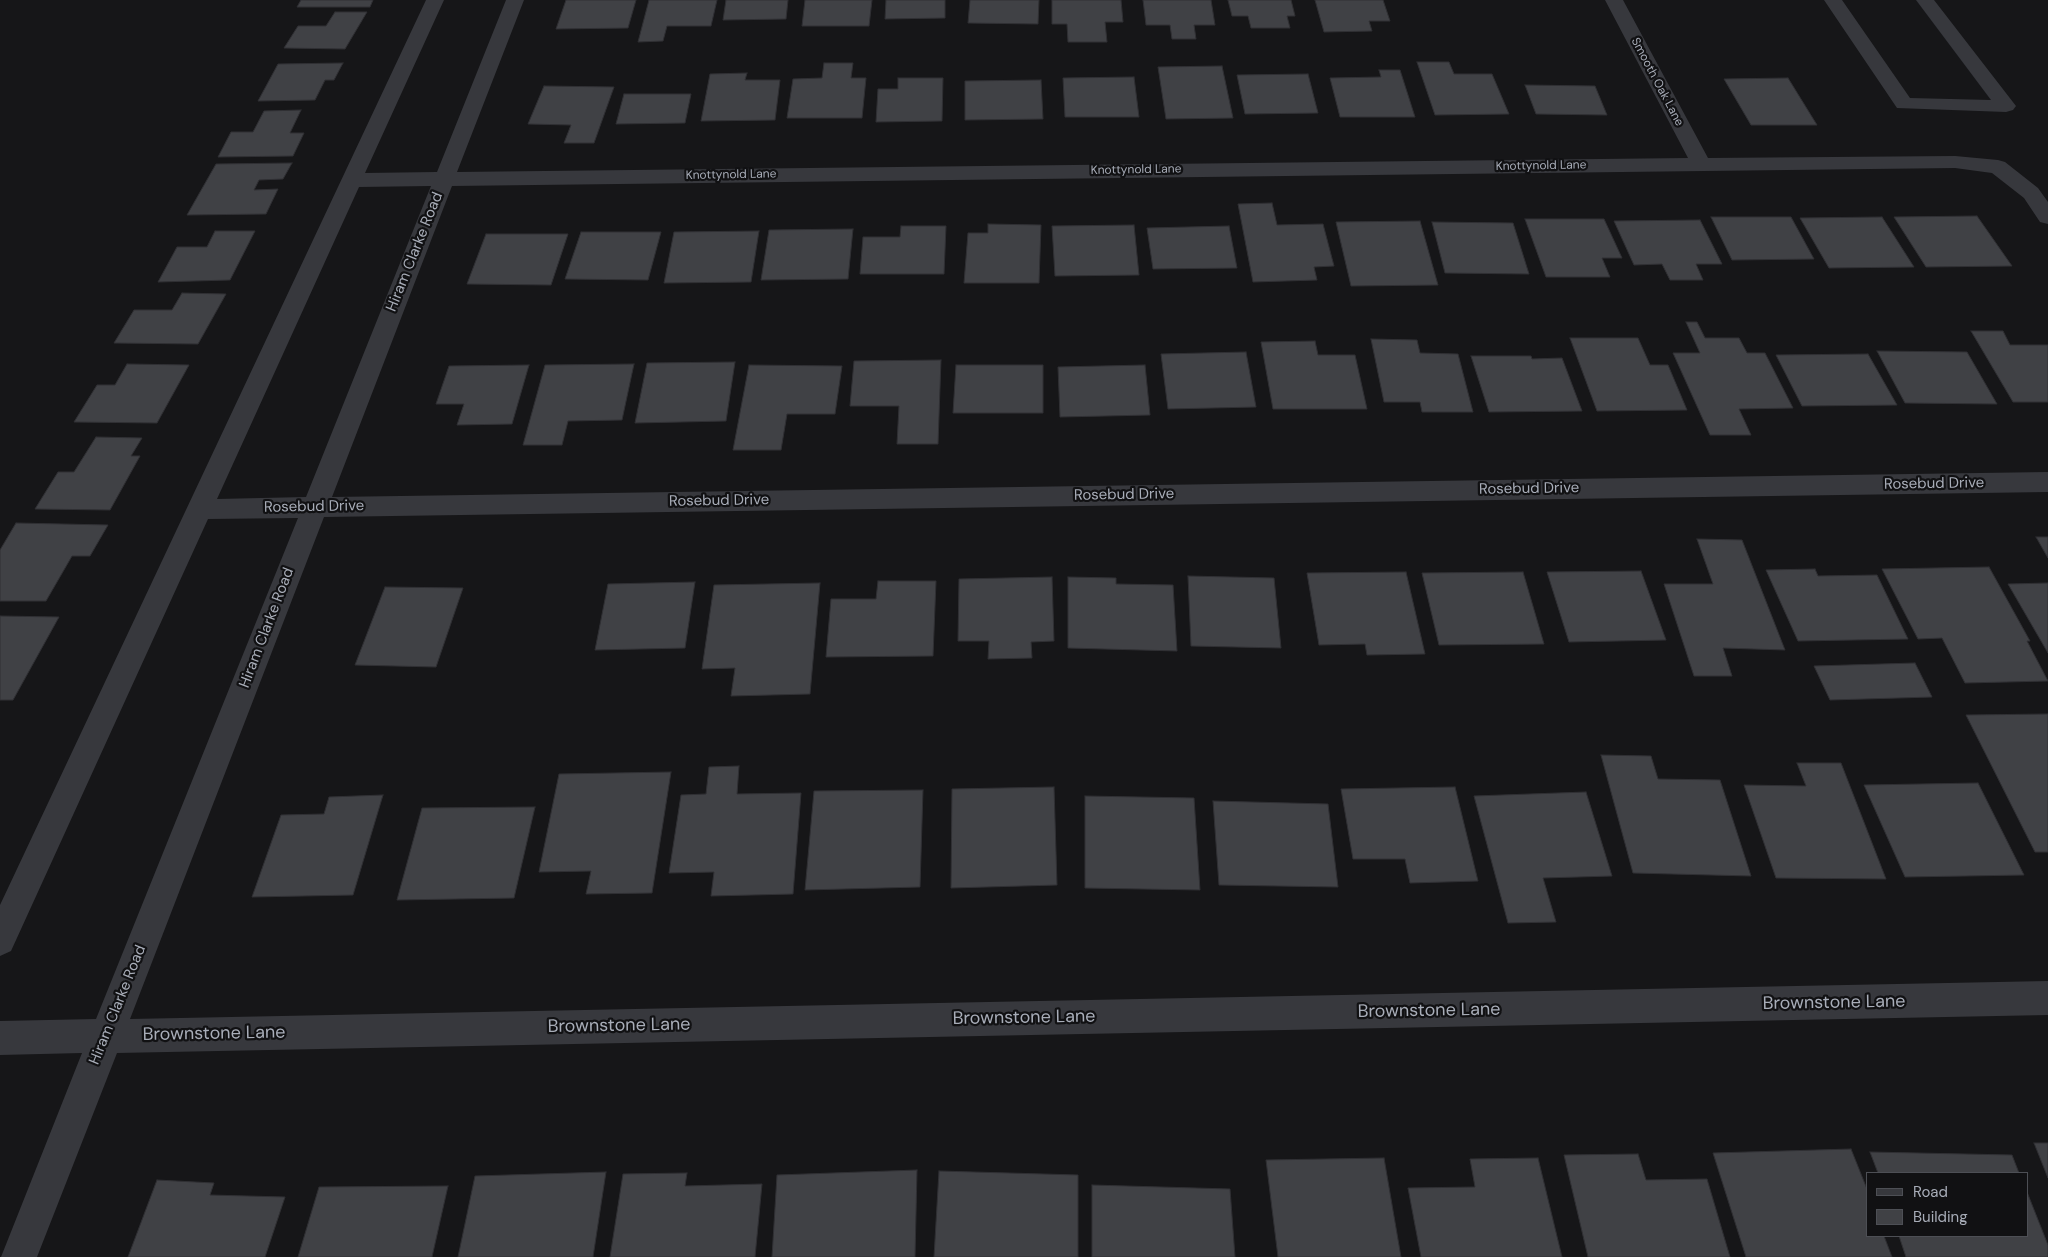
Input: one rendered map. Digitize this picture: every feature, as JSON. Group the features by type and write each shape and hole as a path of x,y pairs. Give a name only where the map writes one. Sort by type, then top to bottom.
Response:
{"street":[{"path":"0,940 435,0"},
{"name":"Hiram Clarke Road","path":"19,1257 515,0"},
{"name":"Smooth Oak Lane","path":"1614,0 1701,164"},
{"path":"1833,0 1904,104 2006,106 1925,0"},
{"name":"Knottynold Lane","path":"352,180 1955,162 1998,167 2031,194 2048,217"},
{"name":"Rosebud Drive","path":"199,509 2048,482"},
{"name":"Brownstone Lane","path":"0,1038 2048,998"}],"building":[{"path":"301,0 373,0 370,7 297,7"},
{"path":"566,0 636,0 628,28 556,29"},
{"path":"649,0 717,0 711,26 667,26 663,41 638,42"},
{"path":"726,0 788,0 786,19 723,20"},
{"path":"805,0 872,0 869,26 802,26"},
{"path":"886,0 945,0 945,18 885,19"},
{"path":"970,0 1039,0 1038,24 968,23"},
{"path":"1052,0 1121,0 1123,22 1105,22 1107,42 1068,42 1067,24 1052,24"},
{"path":"1143,0 1211,0 1215,25 1194,25 1196,39 1172,39 1170,25 1146,25"},
{"path":"1228,0 1291,0 1295,16 1287,16 1290,28 1251,28 1248,16 1232,16"},
{"path":"1315,0 1383,0 1390,21 1369,21 1372,31 1324,32"},
{"path":"335,12 367,12 345,49 284,48 298,26 326,26"},
{"path":"1417,62 1449,62 1454,74 1492,74 1509,114 1435,115"},
{"path":"343,63 334,80 325,80 315,100 258,101 278,64"},
{"path":"824,63 853,63 851,78 866,78 862,118 787,118 793,79 822,78"},
{"path":"1222,66 1233,118 1166,119 1158,67"},
{"path":"1379,70 1400,70 1415,117 1340,117 1330,78 1381,77"},
{"path":"747,73 745,80 780,80 775,120 701,121 710,74"},
{"path":"1308,74 1318,113 1245,114 1237,75"},
{"path":"1134,77 1139,117 1065,117 1063,78"},
{"path":"898,78 943,78 942,121 876,122 878,89 898,89"},
{"path":"1788,78 1817,125 1751,125 1724,79"},
{"path":"1041,80 1043,119 965,120 965,81"},
{"path":"1525,85 1595,86 1607,115 1536,114"},
{"path":"544,86 614,87 594,143 564,143 571,125 528,124"},
{"path":"624,94 691,94 685,123 616,124"},
{"path":"301,110 290,133 304,133 293,156 218,157 231,132 253,132 264,111"},
{"path":"292,163 283,179 259,180 254,190 278,189 266,214 187,215 216,164"},
{"path":"1272,203 1277,225 1323,224 1334,266 1314,267 1317,280 1253,282 1238,204"},
{"path":"1977,216 2012,266 1926,267 1894,217"},
{"path":"1711,217 1791,217 1814,259 1732,260"},
{"path":"1882,217 1914,267 1829,268 1800,218"},
{"path":"1525,219 1604,219 1622,258 1602,258 1610,277 1546,277"},
{"path":"1700,220 1722,264 1696,264 1703,280 1670,280 1662,264 1634,265 1614,221"},
{"path":"1420,221 1438,285 1351,286 1336,222"},
{"path":"1432,222 1513,223 1529,274 1445,273"},
{"path":"988,224 1041,225 1039,283 964,283 968,233 988,233"},
{"path":"1134,225 1139,275 1055,276 1052,226"},
{"path":"901,226 946,226 944,274 860,274 863,237 900,237"},
{"path":"1229,226 1237,268 1153,269 1147,228"},
{"path":"853,229 848,279 761,280 769,230"},
{"path":"215,231 255,231 230,280 158,282 177,247 207,247"},
{"path":"759,231 751,282 664,283 674,232"},
{"path":"581,232 661,232 648,280 565,279"},
{"path":"486,234 568,234 551,285 467,284"},
{"path":"182,293 226,294 198,344 114,343 134,310 172,310"},
{"path":"1686,322 1697,322 1705,338 1739,338 1747,353 1765,353 1793,408 1739,409 1751,435 1710,435 1673,353 1700,353"},
{"path":"1971,331 2003,331 2010,345 2048,345 2048,402 2013,402"},
{"path":"1570,338 1638,338 1650,365 1668,365 1687,410 1597,411"},
{"path":"1371,339 1417,340 1420,353 1458,354 1473,412 1422,412 1420,402 1384,402"},
{"path":"1315,341 1318,355 1355,355 1367,409 1273,409 1261,342"},
{"path":"1877,351 1967,352 1997,404 1905,403"},
{"path":"1246,352 1256,407 1168,409 1161,354"},
{"path":"1868,354 1897,405 1802,406 1776,355"},
{"path":"1471,356 1531,356 1532,359 1562,358 1582,411 1489,412"},
{"path":"941,360 938,444 897,444 899,406 850,406 854,361"},
{"path":"735,362 726,421 635,423 647,363"},
{"path":"127,364 189,365 157,423 74,422 97,385 115,385"},
{"path":"634,364 622,420 568,421 562,445 523,445 545,365"},
{"path":"529,365 512,424 457,425 464,404 436,404 449,366"},
{"path":"749,365 842,366 835,414 787,414 781,450 733,450"},
{"path":"956,365 1043,365 1043,413 953,413"},
{"path":"1145,365 1150,415 1060,417 1058,367"},
{"path":"96,437 142,438 131,456 140,456 110,510 35,509 58,472 74,472"},
{"path":"16,523 108,525 90,556 72,556 46,601 0,601 0,550"},
{"path":"2036,537 2048,537 2048,558"},
{"path":"1697,539 1742,540 1785,650 1723,648 1732,676 1694,676 1664,584 1713,584"},
{"path":"1989,567 2030,641 2027,641 2048,681 1965,683 1942,638 1918,639 1882,569"},
{"path":"1815,569 1818,576 1877,575 1908,639 1798,641 1766,570"},
{"path":"1641,571 1666,640 1569,642 1547,572"},
{"path":"1406,572 1425,654 1367,655 1365,644 1319,645 1307,573"},
{"path":"1523,572 1544,644 1439,645 1422,573"},
{"path":"1188,576 1274,578 1281,648 1191,646"},
{"path":"1052,577 1054,641 1031,642 1032,658 988,659 989,641 958,641 959,579"},
{"path":"1068,577 1116,578 1116,584 1173,585 1177,651 1068,648"},
{"path":"878,581 936,581 933,656 826,657 831,599 876,599"},
{"path":"695,582 685,648 595,650 608,584"},
{"path":"820,583 810,694 731,696 735,668 702,669 714,585"},
{"path":"2048,583 2048,653 2008,584"},
{"path":"385,587 463,588 436,667 355,665"},
{"path":"0,616 59,617 13,700 0,700"},
{"path":"1915,663 1932,697 1830,700 1814,666"},
{"path":"2048,714 2048,852 2035,852 1966,715"},
{"path":"1601,755 1651,756 1658,779 1720,780 1751,876 1633,873"},
{"path":"1797,763 1841,763 1886,879 1776,878 1744,785 1806,786"},
{"path":"739,766 737,794 801,793 793,894 711,896 714,872 669,873 681,795 706,794 709,767"},
{"path":"671,772 652,893 586,894 591,871 539,872 559,774"},
{"path":"1978,783 2024,875 1905,877 1864,785"},
{"path":"1054,787 1057,885 951,888 952,789"},
{"path":"1455,787 1478,881 1410,883 1405,859 1353,859 1341,789"},
{"path":"923,790 920,887 805,890 814,791"},
{"path":"1586,792 1612,876 1543,878 1556,922 1508,923 1474,796"},
{"path":"383,795 353,895 252,897 281,815 324,814 329,797"},
{"path":"1085,796 1194,798 1200,890 1085,888"},
{"path":"1213,801 1328,804 1338,887 1219,885"},
{"path":"535,807 514,898 397,900 422,808"},
{"path":"2034,1143 2048,1143 2048,1178"},
{"path":"1851,1149 1866,1186 1866,1237 1884,1237 1892,1257 1746,1257 1713,1153"},
{"path":"1870,1152 2012,1155 2019,1172 1878,1172"},
{"path":"1638,1154 1646,1180 1707,1179 1730,1257 1588,1257 1564,1155"},
{"path":"1384,1158 1401,1257 1278,1257 1266,1160"},
{"path":"1538,1158 1562,1257 1421,1257 1408,1188 1475,1187 1470,1159"},
{"path":"917,1170 915,1257 772,1257 777,1175"},
{"path":"939,1171 1078,1175 1078,1257 934,1257"},
{"path":"606,1172 593,1257 458,1257 475,1176"},
{"path":"687,1173 685,1186 762,1184 755,1257 610,1257 623,1174"},
{"path":"157,1180 214,1183 210,1195 285,1197 265,1257 128,1257"},
{"path":"1092,1185 1230,1189 1235,1257 1092,1257"},
{"path":"448,1186 432,1257 298,1257 319,1187"},
{"path":"2028,1195 2048,1245 2048,1257 1906,1257 1899,1237 2028,1237"}]}
